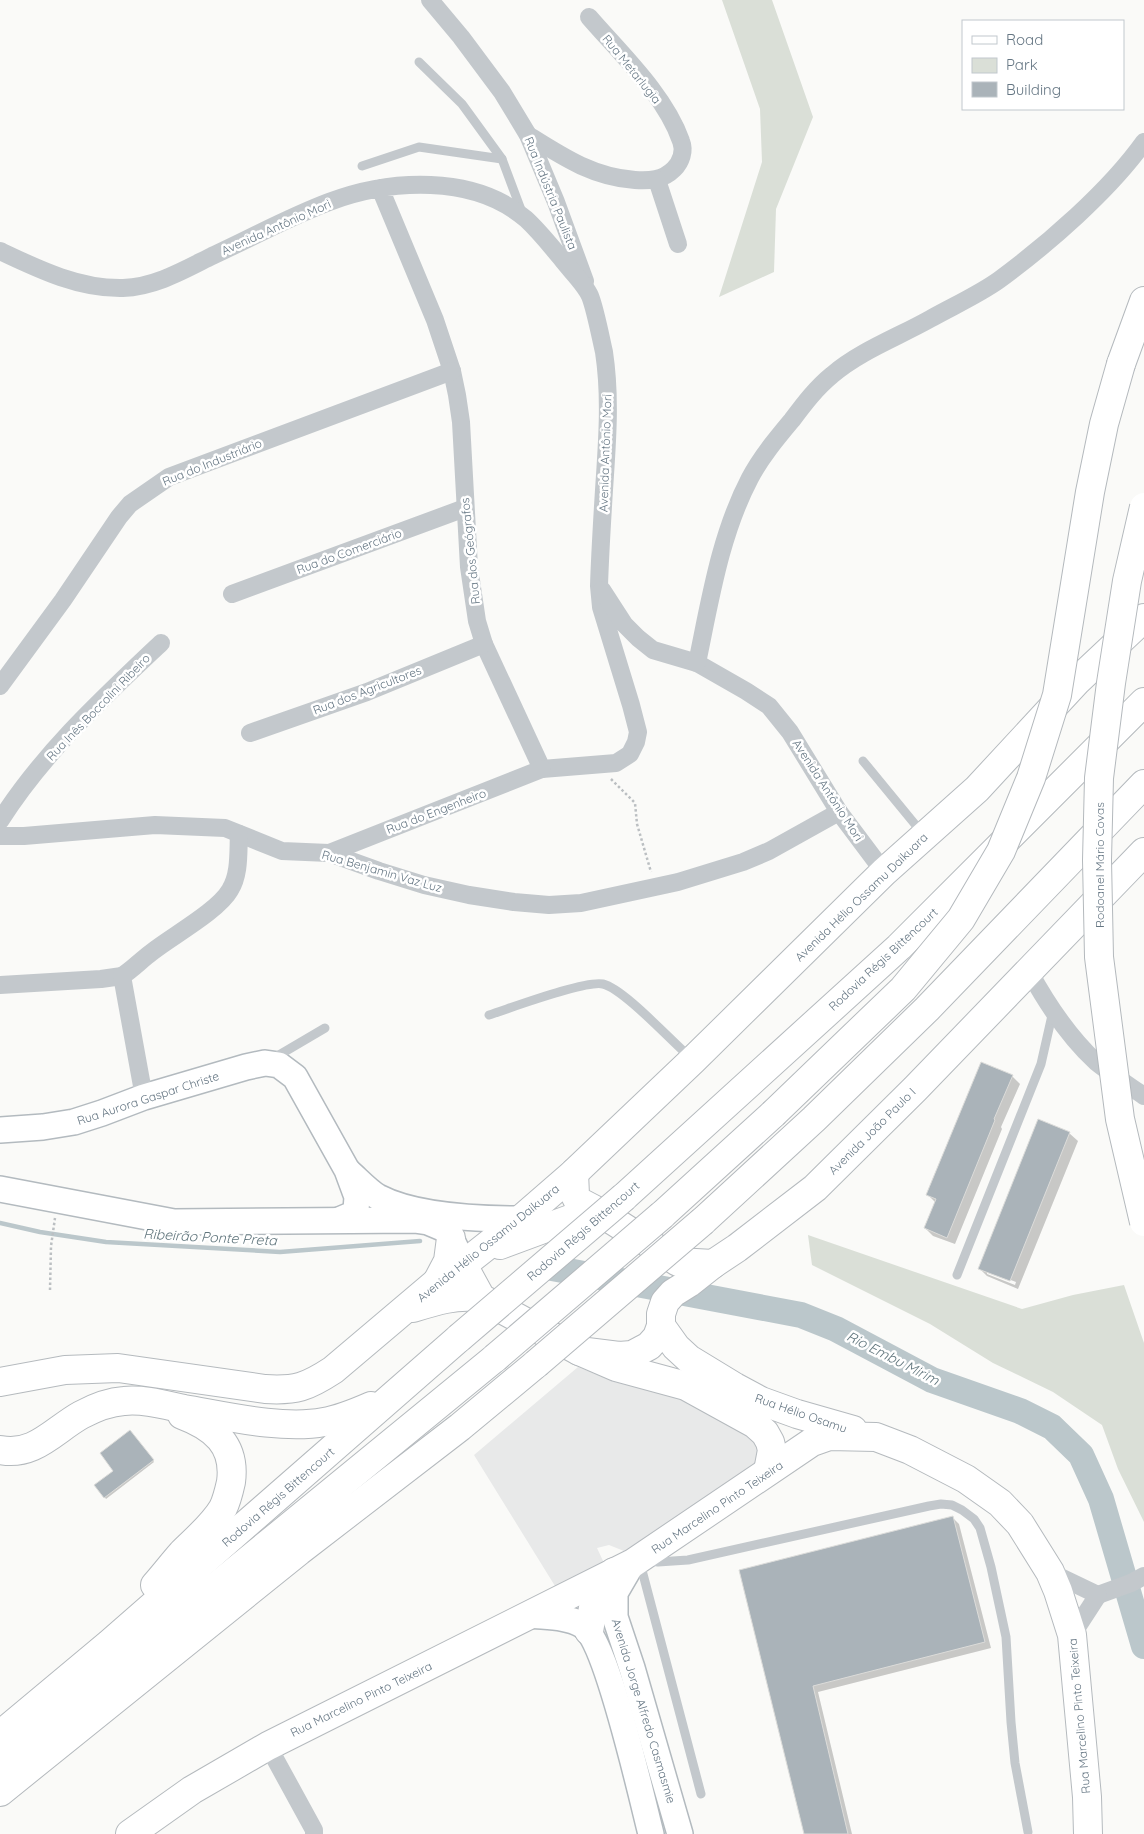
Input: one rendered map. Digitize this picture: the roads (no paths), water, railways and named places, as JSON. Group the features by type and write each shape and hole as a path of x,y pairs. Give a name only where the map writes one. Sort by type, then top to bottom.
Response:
{"main road":[{"path":"0,1766 120,1665 495,1358 662,1215 773,1114 903,988 961,918 1001,851 1031,778 1057,695 1090,492 1104,424 1121,364 1144,301"},
{"name":"Rodoanel Mário Covas","path":"1144,507 1128,581 1111,683 1099,778 1097,860 1099,957 1112,1062 1120,1118 1144,1222"},
{"name":"Avenida Hélio Ossamu Daikuara","path":"3,1384 64,1370 118,1368 265,1389 284,1390 300,1388 316,1381 333,1370 437,1282 521,1219 574,1173 693,1060 884,872 977,788 1077,681 1144,618"},
{"name":"Rodovia Régis Bittencourt","path":"0,1735 109,1644 392,1396 624,1197 899,946 1144,702"},
{"path":"0,1792 299,1550 460,1427 703,1221 814,1119 927,1009 1144,784"},
{"name":"Avenida João Paulo I","path":"579,1351 619,1356 632,1355 649,1346 657,1337 675,1292 737,1248 815,1188 916,1089 1144,852"},
{"path":"265,1063 279,1065 295,1076 347,1170 357,1197 357,1204 353,1214 339,1220"},
{"name":"Rua Aurora Gaspar Christe","path":"0,1130 74,1122 144,1097 265,1063"},
{"path":"347,1170 376,1196 448,1226 591,1214 675,1292"},
{"name":"Avenida Hélio Ossamu Daikuara","path":"574,1173 576,1198 591,1214"},
{"path":"0,1189 174,1222 414,1220 428,1222 447,1230 448,1226"},
{"path":"466,1262 502,1244 591,1214"},
{"path":"448,1226 481,1298"},
{"path":"437,1282 448,1261 448,1226"},
{"name":"Rua Hélio Osamu","path":"675,1292 676,1347 689,1359 761,1401 797,1414 876,1437"},
{"name":"Avenida Hélio Ossamu Daikuara","path":"402,1312 458,1296 481,1298"},
{"name":"Rua Hélio Osamu","path":"481,1298 579,1351 616,1367 686,1386 755,1424 765,1433 770,1442 772,1450 768,1471"},
{"path":"0,1450 22,1451 35,1446 80,1415 109,1403 126,1401 153,1403 258,1421 302,1424 323,1423 349,1416 392,1396"},
{"path":"109,1644 181,1554 208,1527 223,1507 229,1491 232,1471 230,1456 224,1443 214,1432 201,1423 153,1403"},
{"path":"0,1435 13,1439 58,1431"},
{"name":"Rua Marcelino Pinto Teixeira","path":"130,1834 192,1790 268,1746 629,1565 812,1442 829,1436 876,1437 910,1450 966,1479 1000,1503 1020,1524 1050,1572 1058,1590 1072,1635 1087,1797 1088,1834"},
{"path":"529,1615 561,1618 575,1622 589,1631 593,1608 629,1565"},
{"name":"Avenida Jorge Alfredo Casmasmie","path":"629,1565 615,1594 615,1617 635,1678 680,1834"},
{"name":"Avenida Jorge Alfredo Casmasmie","path":"589,1631 606,1670 651,1833"}],"street":[{"name":"Rua Indústria Paulista","path":"430,0 461,37 502,92 528,135 556,202 590,296"},
{"name":"Rua Metarlugia","path":"589,17 652,90 670,117 682,143 682,155 678,164 670,172 657,180"},
{"path":"528,135 593,172 617,179 657,180 678,244"},
{"path":"697,663 726,536 736,508 751,477 775,441 814,392 832,374 854,359 916,328 998,281 1093,200 1133,157 1144,142"},
{"name":"Avenida Antônio Mori","path":"0,251 65,278 99,287 123,288 147,285 331,201 380,188 406,186 456,189 481,194 504,205 524,218 550,244 590,296 604,351 609,395 599,586 624,624 653,650 697,663 769,706 790,732 839,812 884,872"},
{"name":"Rua dos Geógrafos","path":"380,188 436,320 452,371 461,422 469,566 478,621 484,644 542,769"},
{"name":"Rua do Industriário","path":"0,686 63,600 119,517 130,504 148,490 169,477 452,371"},
{"name":"Rua do Comerciário","path":"232,594 465,508"},
{"path":"542,769 598,766 616,763 630,754 636,742 638,732 602,607 599,586"},
{"name":"Rua Inês Boccolini Ribeiro","path":"0,821 35,773 73,729 161,643"},
{"name":"Rua dos Agricultores","path":"250,733 367,692 484,644"},
{"name":"Rua do Engenheiro","path":"329,853 542,769"},
{"name":"Rua Benjamin Vaz Luz","path":"0,836 24,836 165,825 225,828 282,851 329,853 379,871 469,895 548,905 581,903 678,882 743,862 770,851 839,812"},
{"path":"0,984 100,979 122,976 130,971 151,952 221,902 230,890 237,870 239,834"},
{"path":"1029,971 1054,1011 1078,1043 1097,1062 1144,1096"},
{"path":"122,976 144,1097"},
{"path":"1050,1572 1102,1594"},
{"path":"1072,1635 1102,1594 1138,1580"},
{"path":"268,1746 314,1830 314,1834"}],"lane":[{"path":"419,62 462,104 502,158 524,218"},
{"path":"362,166 419,147 502,158"},
{"path":"863,761 924,836"},
{"path":"488,1015 583,985 602,984 610,986 628,1000 693,1060"},
{"path":"956,1275 1041,1064 1054,1011"},
{"path":"265,1063 325,1028"},
{"path":"701,1794 629,1565 688,1560 930,1506 952,1505 974,1519 980,1528 992,1567 1006,1636 1015,1764 1028,1832"}],"waterway":[{"name":"Ribeirão Ponte Preta","path":"0,1223 40,1232 106,1242 280,1252 420,1241"},
{"name":"Rio Embu Mirim","path":"552,1268 801,1315 836,1329 932,1380 1020,1411 1052,1427 1081,1455 1101,1499 1144,1646"}]}
